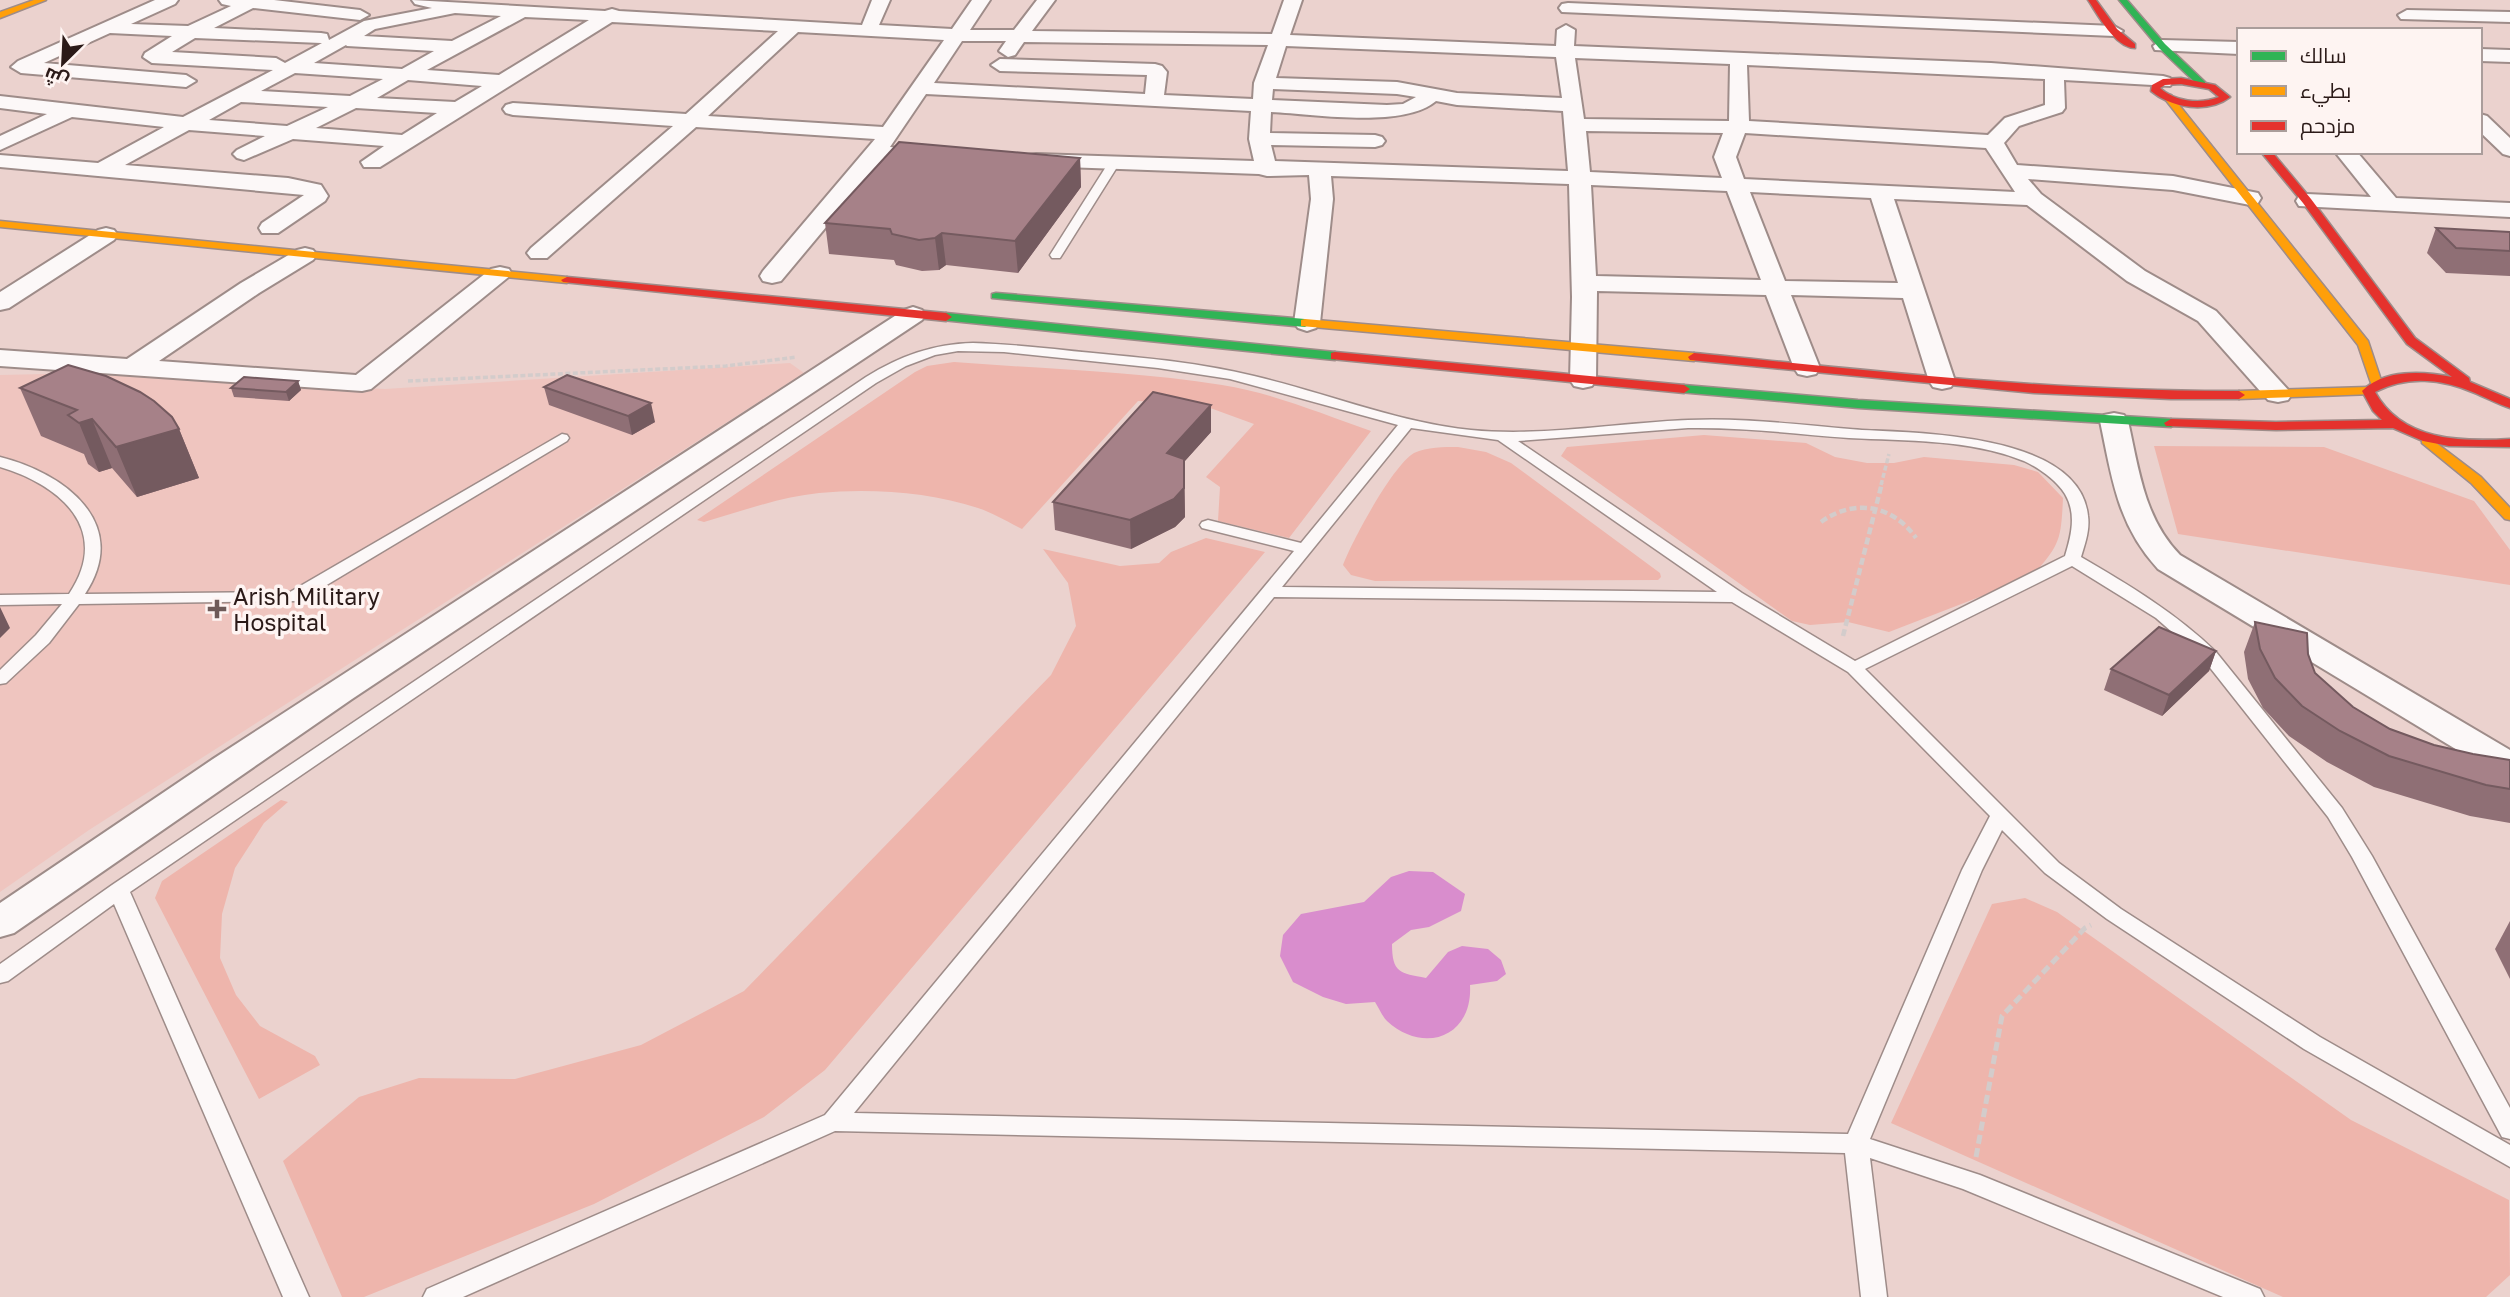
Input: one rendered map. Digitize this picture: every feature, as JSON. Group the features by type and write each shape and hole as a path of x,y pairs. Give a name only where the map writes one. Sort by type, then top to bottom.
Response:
{"main road":[{"path":"0,5 15,0"},
{"path":"0,15 42,0"},
{"path":"2092,0 2114,31 2161,80 2364,344 2372,387 2369,401 2378,413 2420,435 2462,445 2510,443"},
{"path":"2123,0 2162,46 2202,84"},
{"path":"2161,80 2202,84 2223,93 2225,97 2217,102 2199,103 2161,80"},
{"path":"2217,102 2231,114"},
{"path":"2268,154 2307,201 2411,341 2472,387"},
{"path":"48,228 70,215"},
{"path":"0,224 1583,380 1858,404 2114,421 2276,426 2396,424"},
{"path":"263,227 295,230"},
{"path":"356,260 376,246"},
{"path":"533,252 566,256"},
{"path":"765,275 798,278"},
{"path":"982,295 2071,392 2186,396 2278,394 2372,387 2407,377 2439,379 2503,395 2510,404"},
{"path":"2420,435 2476,480 2510,516"}],"street":[{"path":"0,76 169,0"},
{"path":"421,0 457,8 955,36 1277,40 1738,66 2054,80 2161,80"},
{"path":"244,155 352,103 542,0"},
{"path":"372,162 500,81 609,17 631,0"},
{"path":"868,31 881,0"},
{"path":"765,275 876,153 981,0"},
{"path":"981,91 1046,0"},
{"path":"1268,170 1259,139 1264,83 1293,0 1275,0"},
{"path":"1776,0 1803,62"},
{"path":"360,15 290,4 235,1 152,57 281,70 407,74 500,81"},
{"path":"281,70 321,38 377,4"},
{"path":"1583,380 1586,283 1581,177 1566,55 1567,4 1699,8 1785,19 2114,31"},
{"path":"92,168 176,123 232,85 281,70 383,21 457,8"},
{"path":"1960,9 1978,27"},
{"path":"2425,28 2401,11 2510,17"},
{"path":"1897,24 1919,67"},
{"path":"533,252 692,120 793,27"},
{"path":"108,28 321,38"},
{"path":"472,37 511,40"},
{"path":"344,40 453,47"},
{"path":"537,42 564,44"},
{"path":"1393,45 1397,88"},
{"path":"2162,46 2237,48"},
{"path":"1566,55 1803,62 2161,80"},
{"path":"2482,55 2510,56"},
{"path":"0,144 168,59"},
{"path":"1000,65 1155,71 1154,99"},
{"path":"21,66 232,85 352,103 456,108"},
{"path":"1738,66 1738,127 1731,137 1725,157 1807,368"},
{"path":"1264,83 1397,88 1573,115 1993,142 2012,122 2055,107 2054,80"},
{"path":"921,88 1370,111 1414,109 1431,95"},
{"path":"0,102 176,123 403,141"},
{"path":"513,109 890,134"},
{"path":"1370,111 1376,173"},
{"path":"2484,128 2510,150"},
{"path":"1259,139 1375,141"},
{"path":"1993,142 2010,171 2034,199 2136,276 2207,316 2278,394"},
{"path":"876,153 960,157"},
{"path":"2347,154 2388,204"},
{"path":"1015,159 1268,170 1581,177 2034,199"},
{"path":"0,161 288,185 313,190 317,196 263,227"},
{"path":"1307,323 1322,199 1320,171"},
{"path":"2010,171 2161,181 2250,198"},
{"path":"1880,191 1942,381"},
{"path":"2307,201 2510,210"},
{"path":"0,303 106,234"},
{"path":"130,369 250,288 305,255"},
{"path":"0,358 362,383 500,274"},
{"path":"1586,283 1778,290 1911,291"},
{"path":"0,923 111,844 314,707 913,315"},
{"path":"2114,421 2138,522 2152,547 2169,562 2510,766"}],"lane":[{"path":"1056,255 1113,164"},
{"path":"0,975 119,890 861,387 896,364 924,353 948,348 1013,349 1211,371 1253,380 1406,425 1501,436 1727,424 1893,436 1986,447 2024,456 2045,466 2070,487 2082,517 2080,537 2072,559 1846,662"},
{"path":"833,1122 1406,425"},
{"path":"1501,436 1736,597 1846,662 2052,868 2114,914 2312,1043 2510,1157"},
{"path":"0,600 294,597 562,438"},
{"path":"0,462 17,466 76,500 89,518 94,541 91,562 77,599 43,639 0,679"},
{"path":"1208,525 1303,548"},
{"path":"2072,559 2155,607 2188,632 2335,813 2362,856 2510,1130"},
{"path":"1266,592 1736,597"},
{"path":"1874,1297 1856,1144 1972,870 1999,817"},
{"path":"119,890 296,1297"},
{"path":"436,1297 833,1122 1856,1144 1971,1182 2251,1297"}],"path":[{"path":"362,383 726,366 807,356"},
{"path":"1846,662 1875,509 1893,436"},
{"path":"1821,522 1836,511 1863,507 1875,509 1892,512 1912,529 1916,538"},
{"path":"1971,1182 2002,1016 2085,928 2114,914"}],"shaded area":[{"path":"954,362 1122,373 1222,385 1279,399 1371,431 1289,538 1218,521 1220,487 1206,477 1254,424 1202,405 1138,401 1022,529 978,508 940,498 879,491 804,495 704,522 697,520 915,372 927,366"},
{"name":"Arish Military Hospital","path":"790,363 804,373 89,830 0,892 0,375 92,373 385,389"},
{"path":"1704,435 1806,443 1835,457 1867,463 1894,463 1924,457 2014,465 2038,472 2063,498 2060,533 2048,557 2031,577 1889,632 1848,622 1810,625 1792,621 1561,456 1567,447"},
{"path":"2154,446 2324,447 2474,501 2510,550 2510,585 2178,534"},
{"path":"1458,447 1486,452 1511,463 1660,573 1661,577 1658,580 1375,581 1351,575 1343,565 1348,554 1374,504 1405,460 1414,453 1430,448"},
{"path":"1206,538 1265,552 825,1070 764,1117 594,1204 364,1297 342,1297 283,1161 359,1097 419,1078 515,1079 641,1045 744,991 1051,675 1076,626 1068,583 1043,549 1120,566 1159,563 1171,552"},
{"path":"281,800 288,802 264,823 235,868 222,914 220,958 236,995 260,1026 315,1056 320,1065 259,1099 155,898 162,881"},
{"path":"1409,871 1433,872 1465,894 1461,911 1429,927 1411,930 1392,944 1392,954 1399,970 1426,978 1448,952 1462,946 1488,949 1501,960 1506,974 1497,981 1470,985 1469,1003 1464,1017 1455,1028 1430,1038 1416,1037 1401,1031 1387,1021 1375,1002 1346,1004 1323,997 1293,982 1280,956 1283,935 1301,914 1364,902 1391,877"},
{"path":"2025,898 2057,912 2351,1120 2509,1200 2510,1275 2486,1297 2283,1297 1891,1123 1992,904"}],"building":[{"path":"899,142 1080,158 1015,241 942,233 935,238 919,240 892,234 890,229 825,223"},
{"path":"2436,228 2510,232 2510,251 2456,248"},
{"path":"68,365 106,376 140,392 172,417 179,429 116,447 92,419 79,423 68,415 77,410 20,388"},
{"path":"567,375 651,403 628,416 544,387"},
{"path":"244,377 298,381 286,392 231,388"},
{"path":"1153,392 1211,405 1167,453 1184,459 1184,488 1174,499 1130,520 1053,502"},
{"path":"2255,622 2307,633 2308,654 2315,673 2353,707 2390,729 2434,745 2510,760 2510,789 2486,785 2389,756 2340,731 2302,706 2275,678 2260,649"},
{"path":"2159,627 2216,651 2169,695 2111,669"}],"traffic: fast":[{"path":"2123,0 2162,46 2202,84"},
{"path":"996,296 1305,323"},
{"path":"946,317 1335,356"},
{"path":"1684,389 1858,404 2171,423"}],"traffic: slow":[{"path":"0,15 42,0"},
{"path":"2168,97 2364,344 2376,383"},
{"path":"0,224 567,280"},
{"path":"1305,323 1694,357"},
{"path":"2239,395 2368,391"},
{"path":"2427,440 2476,480 2510,516"}],"traffic: jam":[{"path":"2092,0 2114,31 2132,46"},
{"path":"2181,81 2212,87 2225,97 2208,103 2190,104 2156,91 2155,87 2163,82 2181,81"},
{"path":"2268,154 2307,201 2411,341 2465,381"},
{"path":"567,280 946,317"},
{"path":"1335,356 1684,389"},
{"path":"1694,357 2034,390 2171,396 2239,395"},
{"path":"2510,404 2458,382 2420,376 2402,377 2368,391 2391,422 2409,432 2449,442 2510,443"},
{"path":"2171,423 2276,426 2396,424"}],"place":[{"name":"Arish Military Hospital","path":"217,609"}]}
